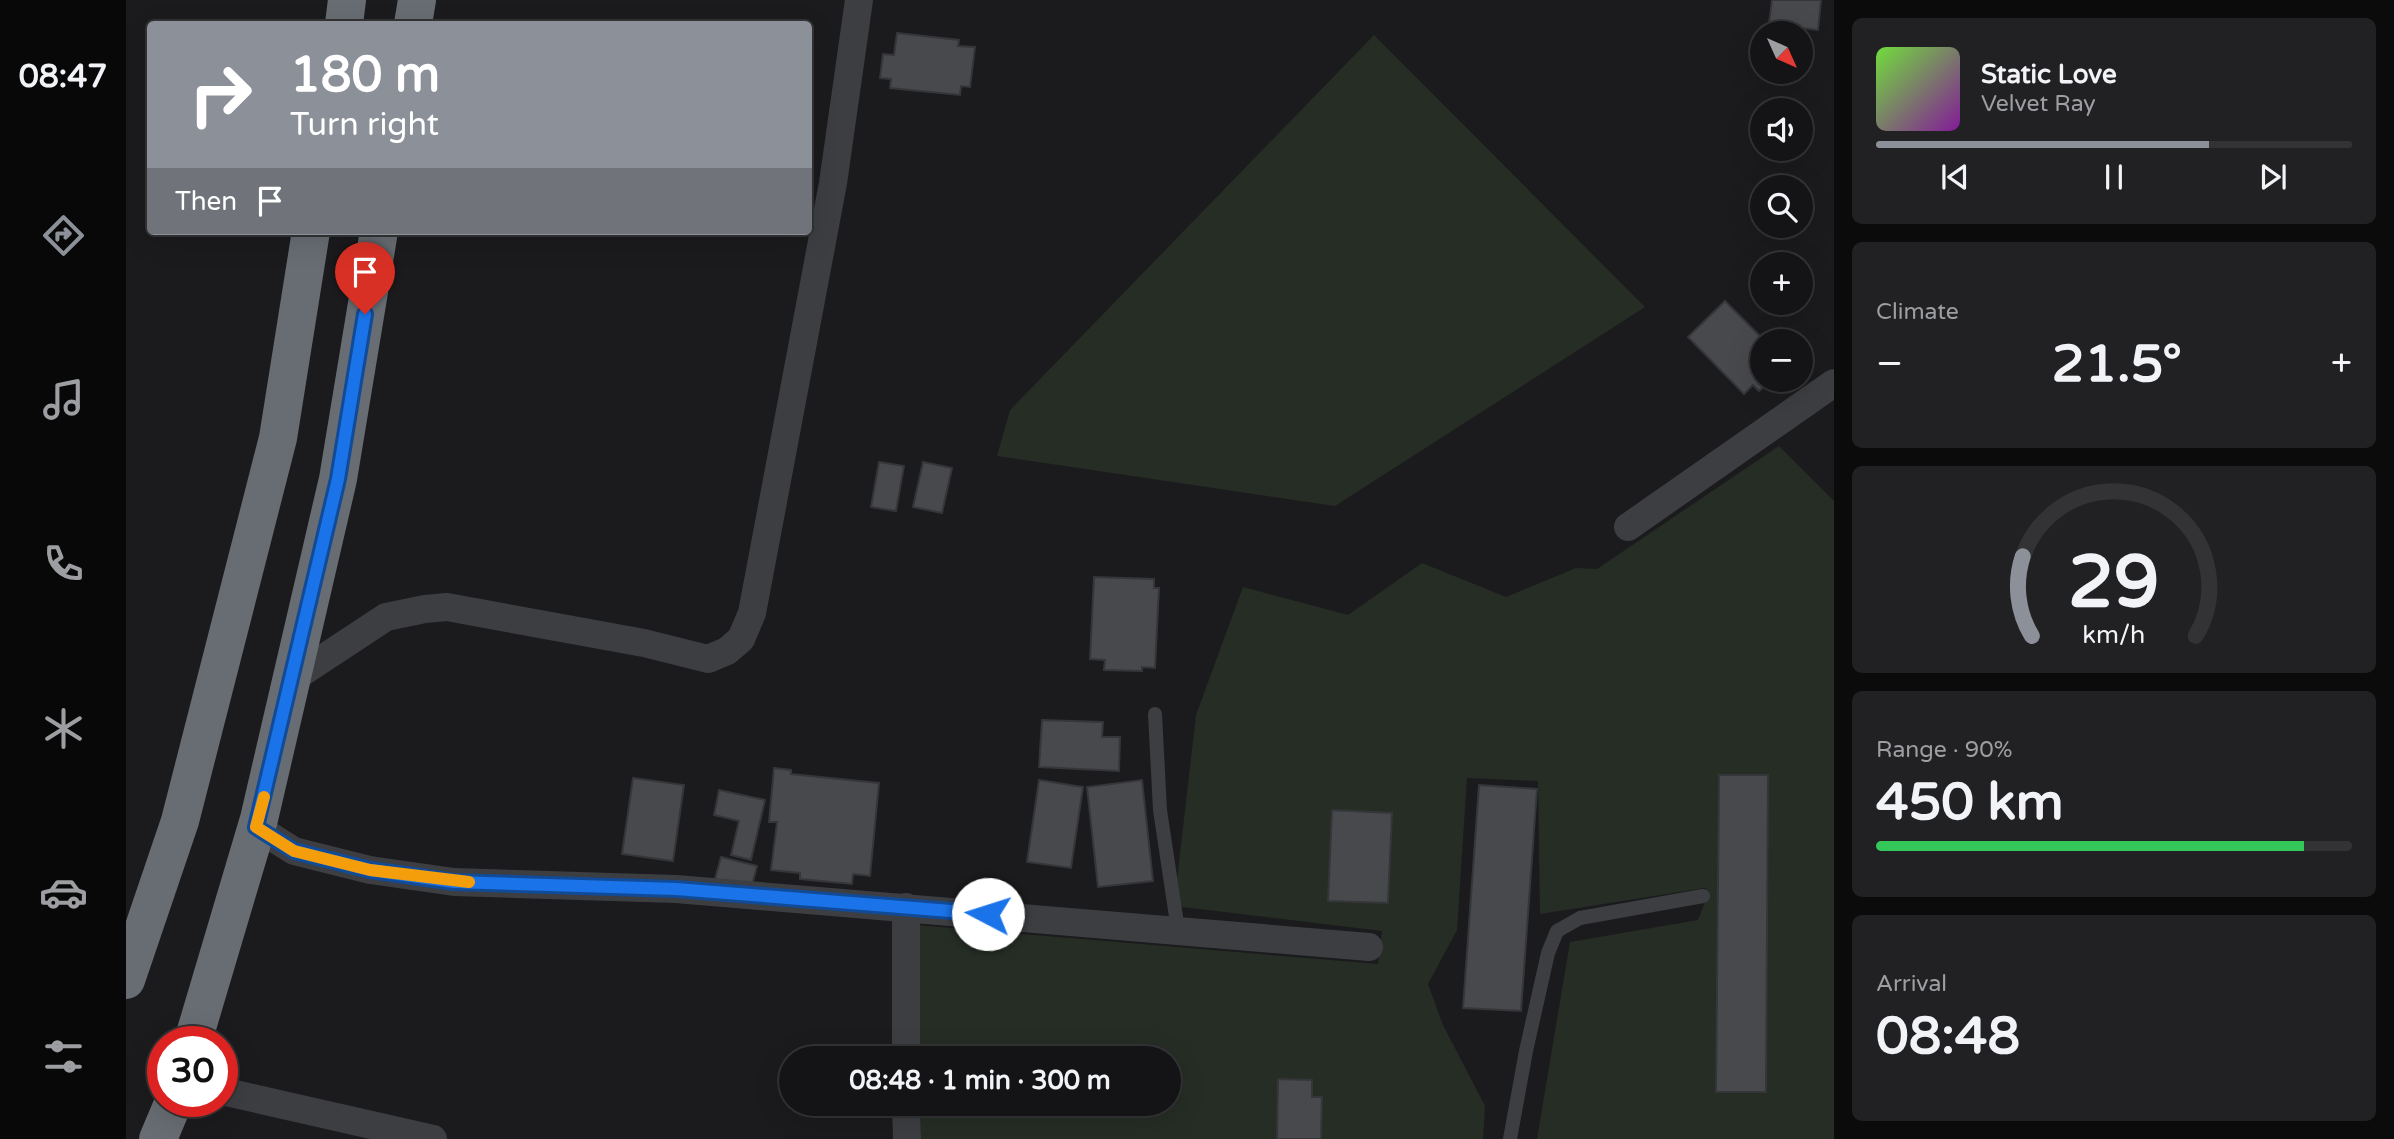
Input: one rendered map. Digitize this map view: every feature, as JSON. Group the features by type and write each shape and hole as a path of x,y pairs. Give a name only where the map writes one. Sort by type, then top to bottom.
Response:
{"highway":[{"path":"344,21 347,0"},
{"path":"414,21 417,0"},
{"path":"126,980 180,821 278,438 310,235"},
{"path":"197,1026 256,827 338,479 378,235"},
{"path":"158,1139 167,1117"}],"street":[{"path":"292,679 386,617 447,607 645,643 708,659 727,651 741,639 752,613 833,183 859,0"},
{"path":"1629,527 1834,383"},
{"path":"256,827 294,851 370,870 454,882 676,889 1369,947"},
{"path":"906,907 906,1046"},
{"path":"238,1095 433,1139"},
{"path":"906,1116 906,1139"}],"lane":[{"path":"1155,715 1160,810 1178,930"},
{"path":"1510,1139 1542,978 1557,931 1580,918 1703,897"}],"shaded area":[{"path":"1374,35 1645,307 1335,506 997,456 1010,410"},
{"path":"1779,446 1834,501 1834,1139 1537,1139 1570,942 1698,920 1708,894 1705,888 1540,914 1538,781 1467,778 1457,930 1428,984 1443,1025 1485,1106 1483,1139 921,1139 920,1116 1181,1116 1181,1046 919,1046 916,925 1378,964 1382,931 1174,906 1196,715 1243,587 1348,615 1422,563 1506,597 1576,568 1597,569"}],"building":[{"path":"1772,0 1821,0 1818,30 1813,29 1813,21 1769,21"},
{"path":"897,33 959,40 958,46 975,47 970,87 961,86 960,95 890,88 891,79 880,78 883,54 894,55"},
{"path":"1725,301 1753,329 1750,329 1750,388 1744,394 1688,337"},
{"path":"879,462 904,466 896,511 871,507"},
{"path":"923,462 952,468 942,513 913,507"},
{"path":"1094,577 1154,579 1154,588 1159,588 1155,668 1142,667 1142,671 1104,670 1105,660 1090,659"},
{"path":"1042,720 1103,722 1102,737 1120,737 1119,771 1039,767"},
{"path":"774,768 791,770 791,774 879,783 870,876 853,874 852,884 800,879 800,873 771,870 777,822 769,822"},
{"path":"1719,775 1768,775 1766,1092 1716,1092"},
{"path":"633,778 684,785 673,861 622,854"},
{"path":"1039,780 1083,787 1071,868 1027,862"},
{"path":"1142,780 1153,881 1098,887 1087,787"},
{"path":"1479,785 1537,789 1521,1011 1463,1008"},
{"path":"719,790 765,800 751,860 731,855 739,821 714,815"},
{"path":"1332,810 1392,813 1388,903 1328,901"},
{"path":"721,857 757,866 751,889 715,879"},
{"path":"1278,1079 1312,1080 1312,1097 1322,1097 1321,1139 1277,1139"}],"slow traffic":[{"path":"264,797 256,827 294,851 370,870 469,882"}],"route":[{"path":"365,314 338,479 256,827 294,851 370,870 454,882 676,889 988,914"}]}
